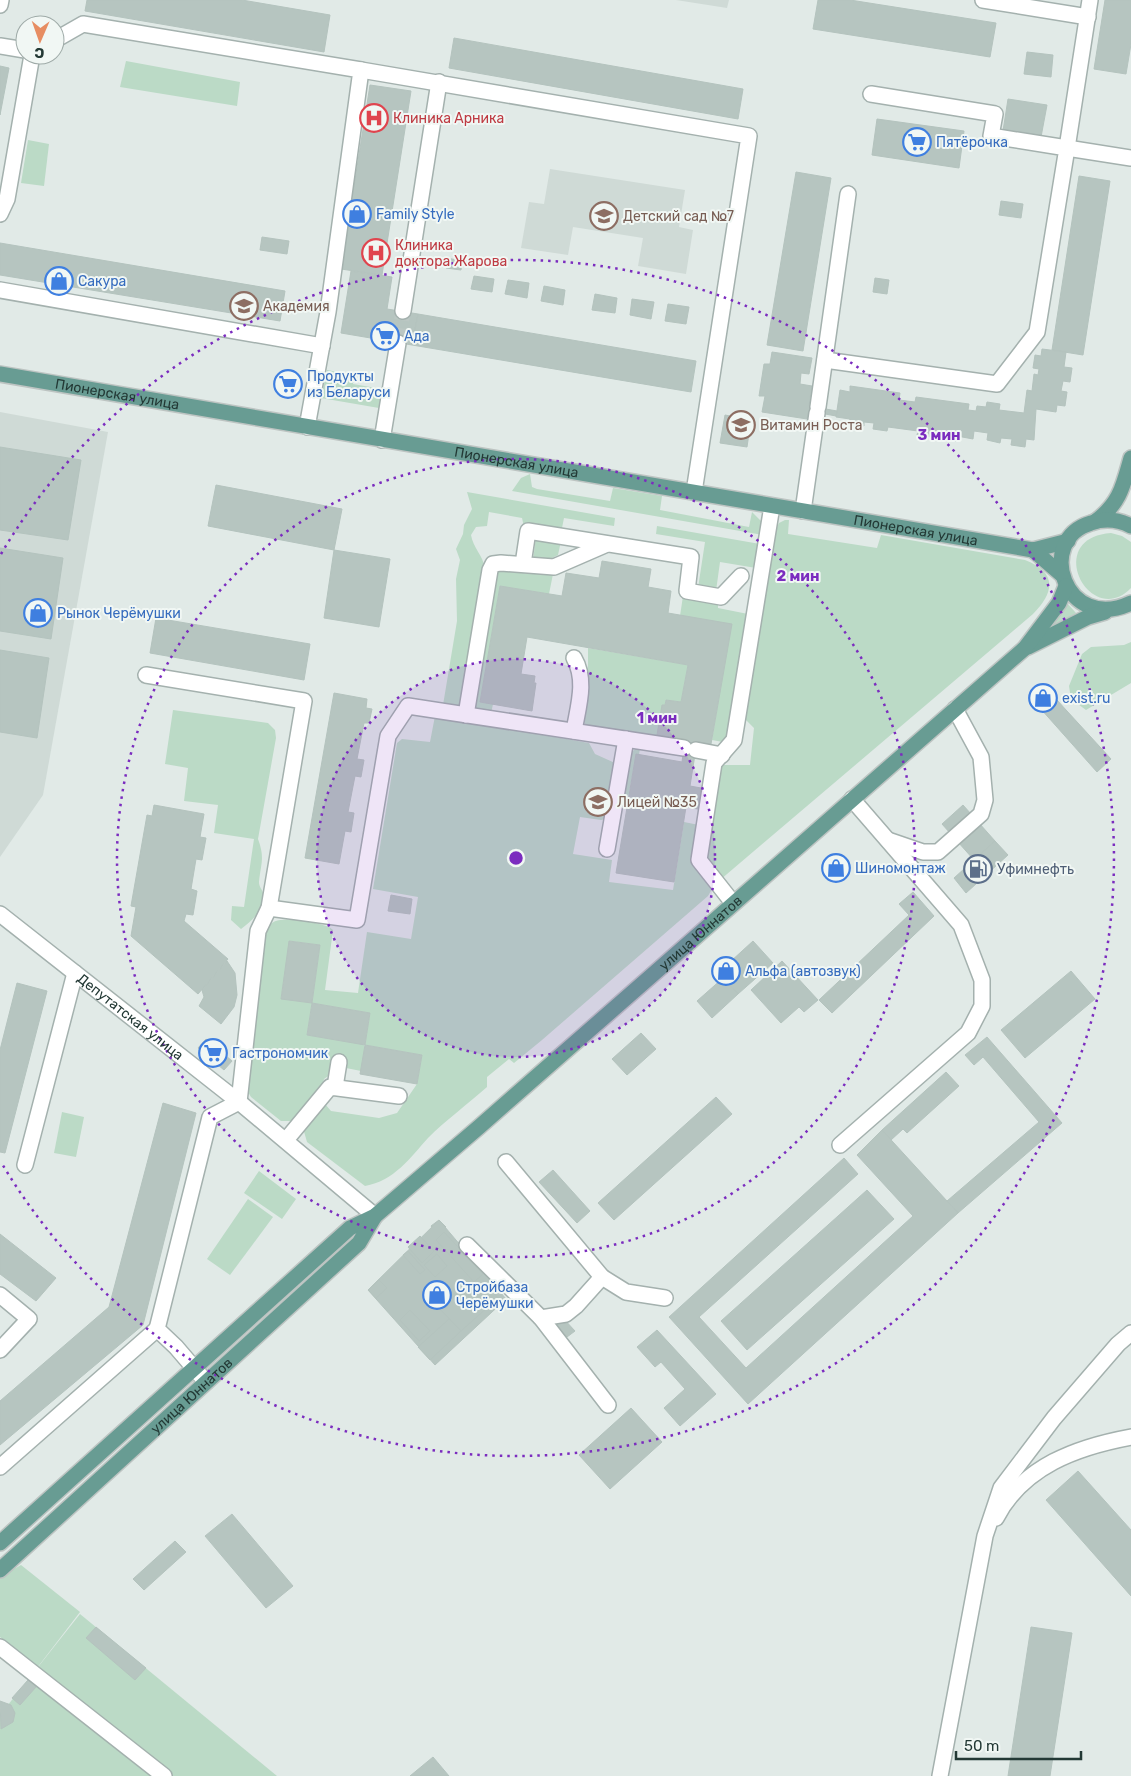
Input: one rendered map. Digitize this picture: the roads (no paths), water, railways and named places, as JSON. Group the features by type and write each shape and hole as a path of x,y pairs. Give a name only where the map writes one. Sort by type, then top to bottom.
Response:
{"main road":[{"name":"Пионерская улица","path":"0,374 1033,550 1068,540"},
{"path":"1096,521 1110,511 1120,495 1131,458"},
{"path":"1068,540 1086,524 1096,521 1116,520 1131,526"},
{"name":"улица Юннатов","path":"0,1543 350,1228 375,1216 479,1127 1025,648 1059,602 1064,580 1061,559 1068,540"},
{"path":"1033,550 1064,580 1076,600 1089,607 1110,610"},
{"name":"улица Юннатов","path":"1025,648 1088,617 1131,603"},
{"name":"улица Юннатов","path":"0,1570 359,1243 375,1216"}],"street":[{"path":"0,5 1,0"},
{"path":"983,0 1088,18"},
{"path":"825,360 997,384 1037,332 1090,0"},
{"path":"65,34 84,24 439,82 749,136 694,492"},
{"path":"0,46 15,48"},
{"path":"0,214 7,200 30,65"},
{"path":"307,427 322,346 361,70"},
{"path":"403,311 439,82"},
{"path":"871,94 994,114 991,136 1131,158"},
{"path":"803,511 848,194"},
{"path":"0,290 322,346"},
{"path":"382,440 398,343"},
{"path":"733,903 698,860 714,763 734,740 772,506"},
{"path":"523,564 528,531 691,557 686,591 721,597 741,576"},
{"path":"466,715 490,570 493,564 554,567 607,544"},
{"path":"574,658 582,679 574,731"},
{"path":"0,1467 157,1329 210,1117 239,1102 258,931 268,908 304,701 146,675"},
{"path":"268,908 357,920 388,736 408,706 558,731 574,731 722,755"},
{"path":"887,840 923,852 938,852 981,814 985,800 981,757 955,710"},
{"path":"607,849 626,739"},
{"path":"840,1145 968,1033 982,1006 982,980 961,925 852,799"},
{"name":"Депутатская улица","path":"0,914 239,1102 375,1216"},
{"path":"25,1165 75,973"},
{"path":"335,1087 339,1062"},
{"path":"286,1140 330,1087 398,1096"},
{"path":"506,1162 602,1277 626,1292 665,1298"},
{"path":"467,1245 541,1318 608,1405"},
{"path":"541,1318 566,1314 576,1306 602,1277"},
{"path":"0,1295 29,1319 0,1350"},
{"path":"157,1329 206,1382"},
{"path":"940,1776 985,1539 1001,1488 1054,1418 1118,1344 1131,1333"},
{"path":"985,1539 1000,1510 1019,1486 1052,1461 1095,1444 1131,1438"},
{"path":"0,1647 164,1776"}],"tunnel":[{"path":"398,343 403,311"}],"place":[{"name":"Клиника Арника","path":"374,118"},
{"name":"Пятёрочка","path":"917,142"},
{"name":"Family Style","path":"357,214"},
{"name":"Детский сад №7","path":"604,216"},
{"name":"Клиника доктора Жарова","path":"376,253"},
{"name":"Сакура","path":"59,281"},
{"name":"Академия","path":"244,306"},
{"name":"Ада","path":"385,336"},
{"name":"Продукты из Беларуси","path":"288,384"},
{"name":"Витамин Роста","path":"741,425"},
{"name":"Рынок Черёмушки","path":"38,613"},
{"name":"exist.ru","path":"1043,698"},
{"name":"Лицей №35","path":"598,802"},
{"name":"Шиномонтаж","path":"836,868"},
{"name":"Уфимнефть","path":"978,869"},
{"name":"Альфа (автозвук)","path":"726,971"},
{"name":"Гастрономчик","path":"213,1053"},
{"name":"Стройбаза Черёмушки","path":"437,1295"}]}
